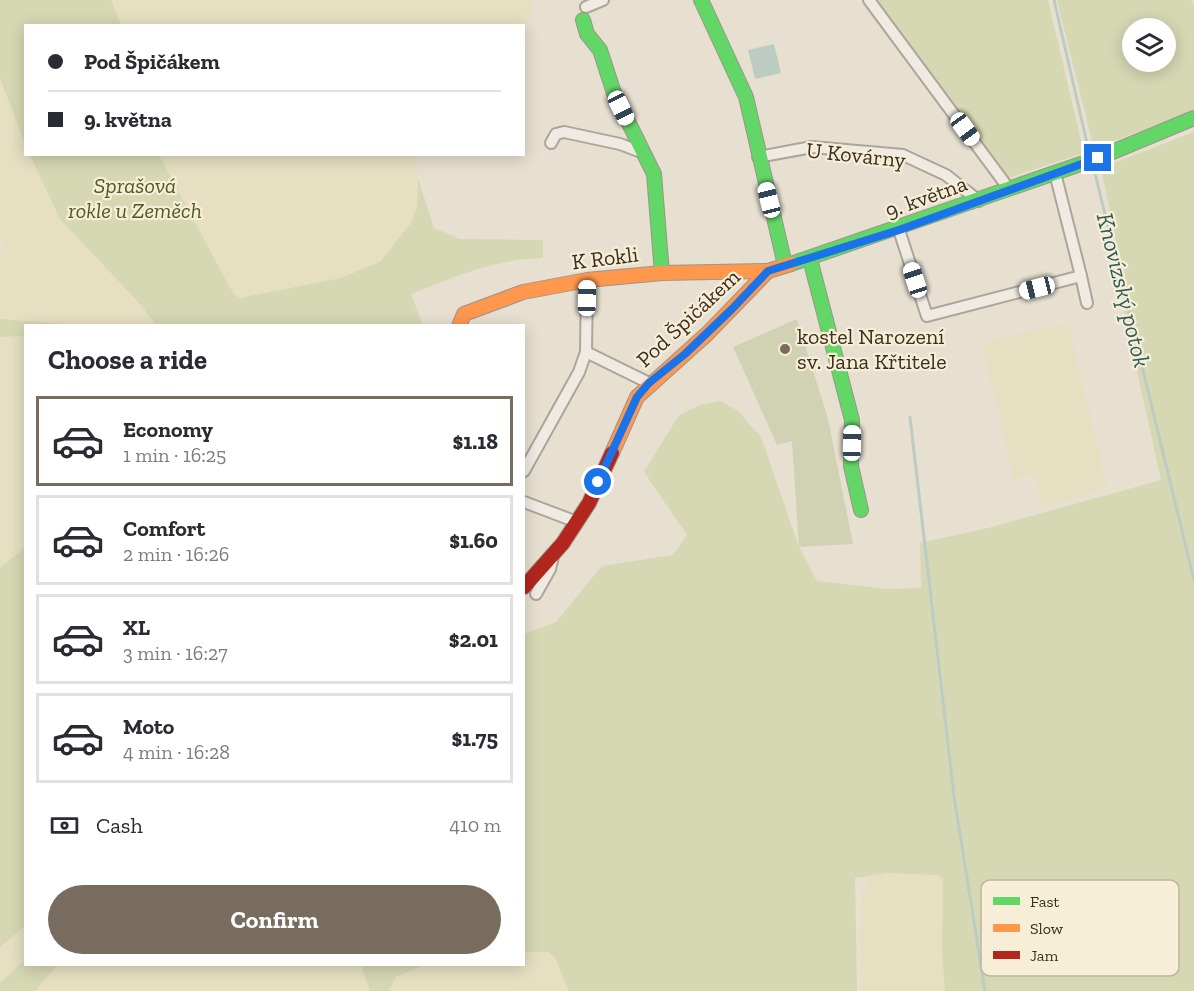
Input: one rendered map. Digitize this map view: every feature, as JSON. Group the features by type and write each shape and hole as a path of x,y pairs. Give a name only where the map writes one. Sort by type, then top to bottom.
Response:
{"street":[{"path":"603,0 585,13 587,34 600,50 614,93 654,174 662,273"},
{"path":"701,0 746,97 758,157 785,265"},
{"path":"869,0 1009,189"},
{"name":"9. května","path":"768,271 899,230 1091,160 1194,118"},
{"path":"550,143 556,134 564,132 620,144 644,153"},
{"name":"U Kovárny","path":"758,157 812,147 903,155 946,175 979,201"},
{"path":"1055,173 1087,303"},
{"path":"899,230 927,316 1081,276"},
{"path":"810,259 852,420 851,466 861,510"},
{"name":"K Rokli","path":"460,324 464,314 523,292 587,280 662,273 768,271"},
{"name":"Pod Špičákem","path":"530,591 589,503 637,397 649,383 693,346 768,271"},
{"path":"525,469 579,372 586,352 587,280"},
{"path":"586,352 649,383"},
{"path":"525,502 577,522"}],"shaded area":[{"path":"111,0 533,0 533,13 525,27 525,24 121,24"},
{"path":"774,44 781,73 755,79 748,50"},
{"path":"0,78 24,140 24,156 30,156 60,219 141,305 155,324 67,324 0,319 0,253 4,248 0,236"},
{"path":"160,156 417,156 417,207 411,223 380,262 341,278 240,298 229,286"},
{"path":"1068,323 1107,487 1043,508 1034,474 1014,479 982,344"},
{"path":"24,336 24,548 0,568 0,337"},
{"path":"886,873 936,875 943,878 942,950 945,991 860,991 862,892 870,876"},
{"path":"24,927 24,961 0,983 0,947"},
{"path":"540,950 549,952 555,958 569,991 389,991 396,977 422,966 525,966 525,952"},
{"path":"55,966 361,966 370,991 35,991"}],"green space":[{"path":"0,0 111,0 121,24 24,24 24,140 0,78"},
{"path":"876,0 1048,0 1084,153 1008,178"},
{"path":"1057,0 1191,0 1194,6 1194,110 1094,149"},
{"path":"1194,132 1194,991 945,991 942,951 943,878 936,875 886,873 855,878 857,991 569,991 555,958 549,952 525,952 525,634 556,622 602,566 673,555 687,535 644,472 679,415 700,405 720,401 738,411 761,437 799,547 817,581 887,589 921,588 920,543 988,528 1161,480 1122,303 1125,284 1101,168"},
{"name":"Sprašová rokle u Zeměch","path":"30,156 160,156 229,286 240,298 341,278 380,262 411,223 417,207 418,178 434,228 460,239 543,240 543,258 492,265 411,294 423,324 155,324 141,305 60,219"},
{"path":"0,319 67,324 24,324 24,336 0,337"},
{"path":"797,319 828,419 853,544 799,547 792,441 777,445 733,347"},
{"path":"24,548 24,927 0,947 0,568"},
{"path":"24,961 24,966 56,966 35,991 0,991 0,983"},
{"path":"362,966 422,966 396,977 389,991 370,991"}],"waterway":[{"name":"Knovízský potok","path":"1054,0 1090,156"},
{"name":"Knovízský potok","path":"1093,165 1194,580"},
{"path":"910,417 954,796 981,966"},
{"path":"983,976 985,991"}],"traffic: fast":[{"path":"701,0 746,97 785,265"},
{"path":"583,20 587,34 600,50 614,93 654,174 662,273"},
{"path":"791,264 1098,158 1194,118"},
{"path":"810,259 852,420 851,466 861,510"}],"traffic: slow":[{"path":"460,324 464,314 523,292 587,280 662,273 768,271 791,264"},
{"path":"612,453 637,397 707,334 768,271"}],"traffic: jam":[{"path":"525,586 563,543 589,503 612,453"}],"place":[{"name":"kostel Narození sv. Jana Křtitele","path":"785,349"}],"route":[{"path":"598,482 637,397 649,383 685,354 732,309 768,271 899,230 1098,158"}]}
